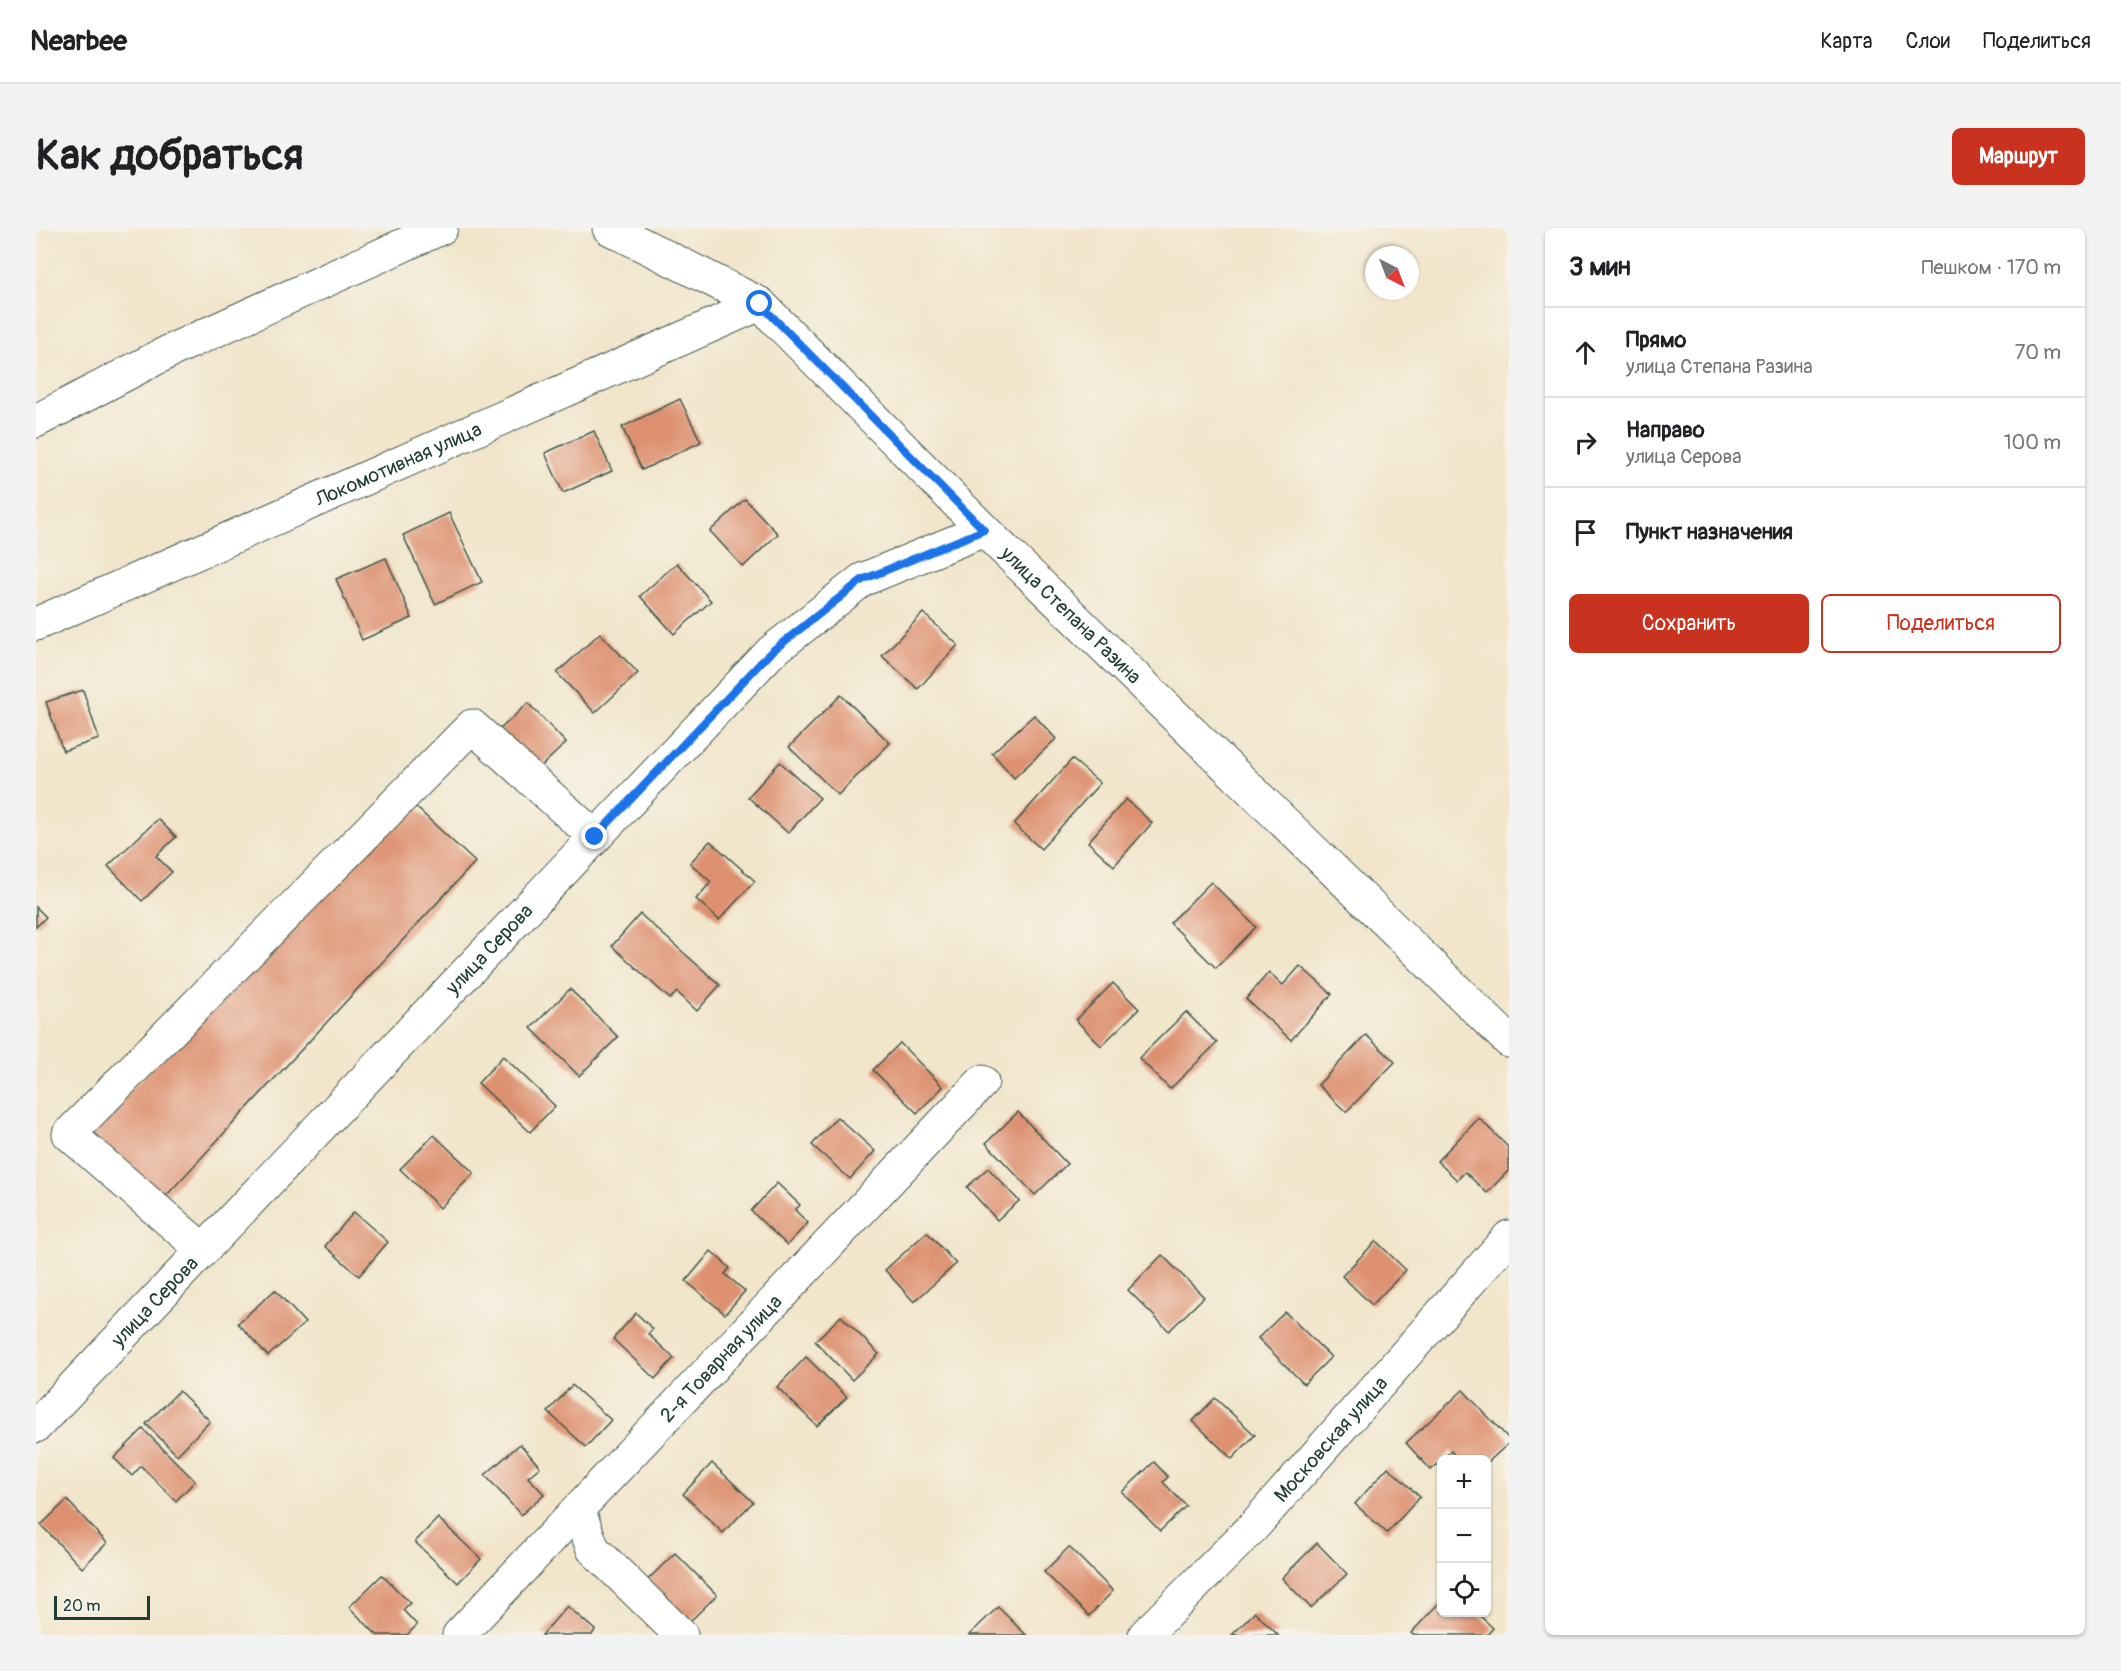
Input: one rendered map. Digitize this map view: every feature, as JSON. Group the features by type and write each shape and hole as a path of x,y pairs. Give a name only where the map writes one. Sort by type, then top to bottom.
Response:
{"street":[{"path":"36,439 45,417 170,351 441,228"},
{"name":"улица Степана Разина","path":"609,228 760,304 984,530 1509,1041"},
{"name":"Локомотивная улица","path":"36,624 760,304"},
{"name":"улица Серова","path":"36,1426 771,652 862,580 984,530"},
{"path":"202,1249 69,1134 472,726 595,837"},
{"name":"2-я Товарная улица","path":"459,1635 982,1082"},
{"name":"Московская улица","path":"1145,1635 1253,1527 1509,1237"},
{"path":"578,1509 593,1549 681,1635"}],"building":[{"path":"680,399 701,442 642,470 622,427"},
{"path":"594,431 612,471 563,493 545,453"},
{"path":"745,499 778,534 743,567 710,531"},
{"path":"449,513 482,582 435,604 403,535"},
{"path":"386,558 412,618 362,640 336,579"},
{"path":"677,563 711,601 674,634 640,596"},
{"path":"923,613 958,645 918,689 882,656"},
{"path":"600,633 638,673 595,713 557,673"},
{"path":"83,690 99,739 63,751 46,702"},
{"path":"841,695 890,743 838,795 789,747"},
{"path":"528,703 566,743 536,771 498,731"},
{"path":"1034,715 1056,739 1014,778 992,753"},
{"path":"1072,759 1100,783 1041,849 1014,824"},
{"path":"780,762 820,798 788,833 748,797"},
{"path":"403,795 475,862 153,1210 81,1143"},
{"path":"1126,799 1152,823 1114,866 1088,842"},
{"path":"158,819 176,837 156,856 172,872 142,901 108,866"},
{"path":"710,841 755,881 719,920 696,899 711,882 690,863"},
{"path":"1211,882 1256,927 1216,968 1170,923"},
{"path":"36,907 46,917 36,927"},
{"path":"640,914 720,985 697,1011 677,992 670,999 612,946"},
{"path":"1300,966 1332,994 1291,1040 1246,999 1269,972 1283,985"},
{"path":"1113,983 1139,1009 1101,1046 1076,1020"},
{"path":"570,989 618,1037 579,1076 531,1028"},
{"path":"1186,1012 1217,1043 1170,1089 1139,1058"},
{"path":"1366,1035 1395,1062 1346,1112 1318,1085"},
{"path":"900,1043 943,1087 917,1113 873,1070"},
{"path":"503,1056 555,1106 530,1132 478,1083"},
{"path":"1018,1112 1067,1164 1035,1195 986,1143"},
{"path":"837,1117 875,1151 850,1179 812,1145"},
{"path":"1479,1118 1509,1148 1509,1170 1487,1193 1465,1172 1457,1180 1437,1161"},
{"path":"434,1135 474,1173 440,1208 400,1169"},
{"path":"988,1168 1019,1201 997,1220 967,1187"},
{"path":"777,1183 800,1205 795,1210 808,1223 787,1245 751,1211"},
{"path":"354,1212 388,1242 359,1276 325,1246"},
{"path":"927,1232 956,1264 914,1302 885,1270"},
{"path":"1376,1241 1406,1270 1372,1305 1342,1276"},
{"path":"711,1251 730,1268 725,1274 745,1291 725,1314 686,1281"},
{"path":"1162,1255 1204,1297 1169,1331 1128,1290"},
{"path":"275,1290 305,1323 268,1356 238,1323"},
{"path":"1285,1312 1331,1357 1304,1384 1258,1338"},
{"path":"636,1313 653,1329 648,1334 674,1358 655,1379 613,1339"},
{"path":"841,1316 879,1354 852,1380 815,1341"},
{"path":"806,1357 847,1397 817,1426 777,1387"},
{"path":"572,1385 611,1420 586,1447 548,1412"},
{"path":"1463,1390 1509,1439 1509,1443 1491,1459 1491,1455 1454,1455 1451,1451 1447,1455 1437,1455 1437,1464 1431,1470 1406,1443"},
{"path":"179,1391 210,1421 177,1455 146,1424"},
{"path":"1215,1398 1255,1435 1232,1459 1193,1421"},
{"path":"143,1429 195,1481 176,1501 141,1466 132,1476 114,1458"},
{"path":"520,1444 540,1467 528,1477 544,1494 521,1515 485,1475"},
{"path":"1154,1462 1168,1477 1163,1482 1186,1506 1160,1531 1122,1492"},
{"path":"712,1463 753,1502 723,1533 683,1494"},
{"path":"1388,1467 1420,1497 1387,1533 1355,1504"},
{"path":"67,1500 107,1543 82,1568 41,1525"},
{"path":"438,1518 481,1559 458,1583 415,1542"},
{"path":"1317,1543 1347,1574 1311,1608 1282,1578"},
{"path":"1069,1547 1113,1591 1089,1616 1044,1572"},
{"path":"675,1553 717,1595 676,1635 630,1597"},
{"path":"382,1575 410,1603 403,1610 417,1625 407,1635 377,1635 349,1607"},
{"path":"1437,1605 1437,1617 1481,1617 1493,1628 1487,1635 1413,1635 1411,1633"},
{"path":"567,1606 595,1630 592,1635 542,1635"},
{"path":"998,1607 1026,1635 969,1635"},
{"path":"1255,1612 1278,1635 1232,1635"}],"route":[{"path":"595,837 771,652 862,580 984,530 760,304"}]}
